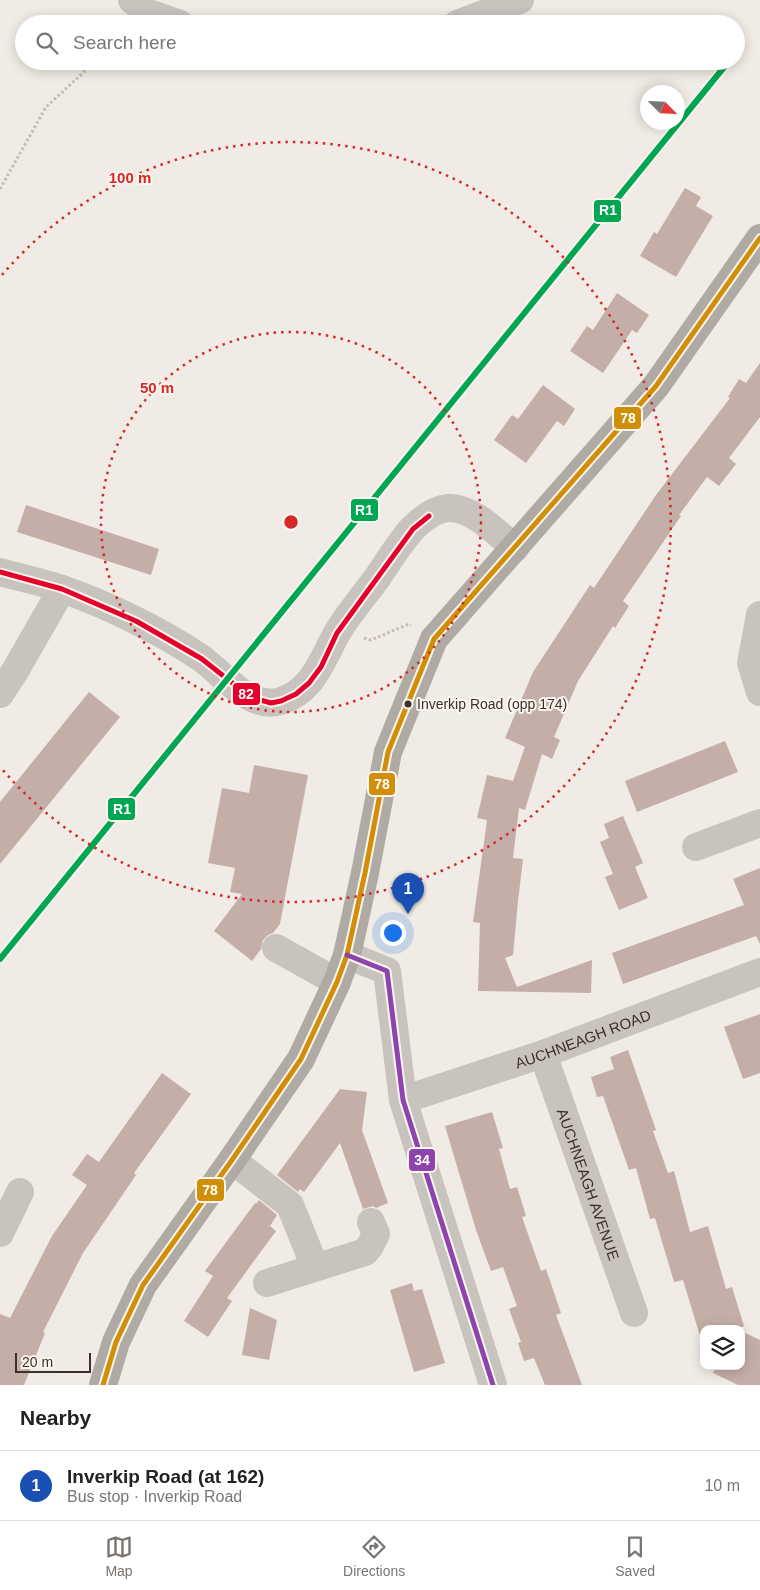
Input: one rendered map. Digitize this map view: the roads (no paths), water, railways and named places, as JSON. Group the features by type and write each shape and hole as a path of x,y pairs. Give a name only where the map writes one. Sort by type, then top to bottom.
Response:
{"highway":[{"path":"103,1385 116,1342 143,1285 301,1059 337,982 347,955 388,752 434,639 656,386 760,238"}],"street":[{"path":"132,0 157,15"},
{"path":"481,15 520,0"},
{"path":"0,572 62,589 136,621 202,659 250,697 271,703 281,701 296,694 309,683 321,667 337,633 413,528 436,512 448,508 461,510 481,521 515,548"},
{"path":"0,694 62,589"},
{"path":"760,615 751,663 760,692"},
{"path":"696,847 760,823"},
{"path":"276,948 337,982"},
{"path":"347,955 387,971 403,1100 493,1385"},
{"name":"AUCHNEAGH ROAD","path":"403,1100 543,1054 760,972"},
{"name":"AUCHNEAGH AVENUE","path":"543,1054 634,1312"},
{"path":"232,1160 290,1205 315,1267"},
{"path":"0,1233 20,1192"},
{"path":"267,1283 364,1252 370,1246 376,1234 371,1222"}],"place":[{"name":"Inverkip Road (opp 174)","path":"408,704"},
{"name":"Inverkip Road (at 162)","path":"408,914"}]}
